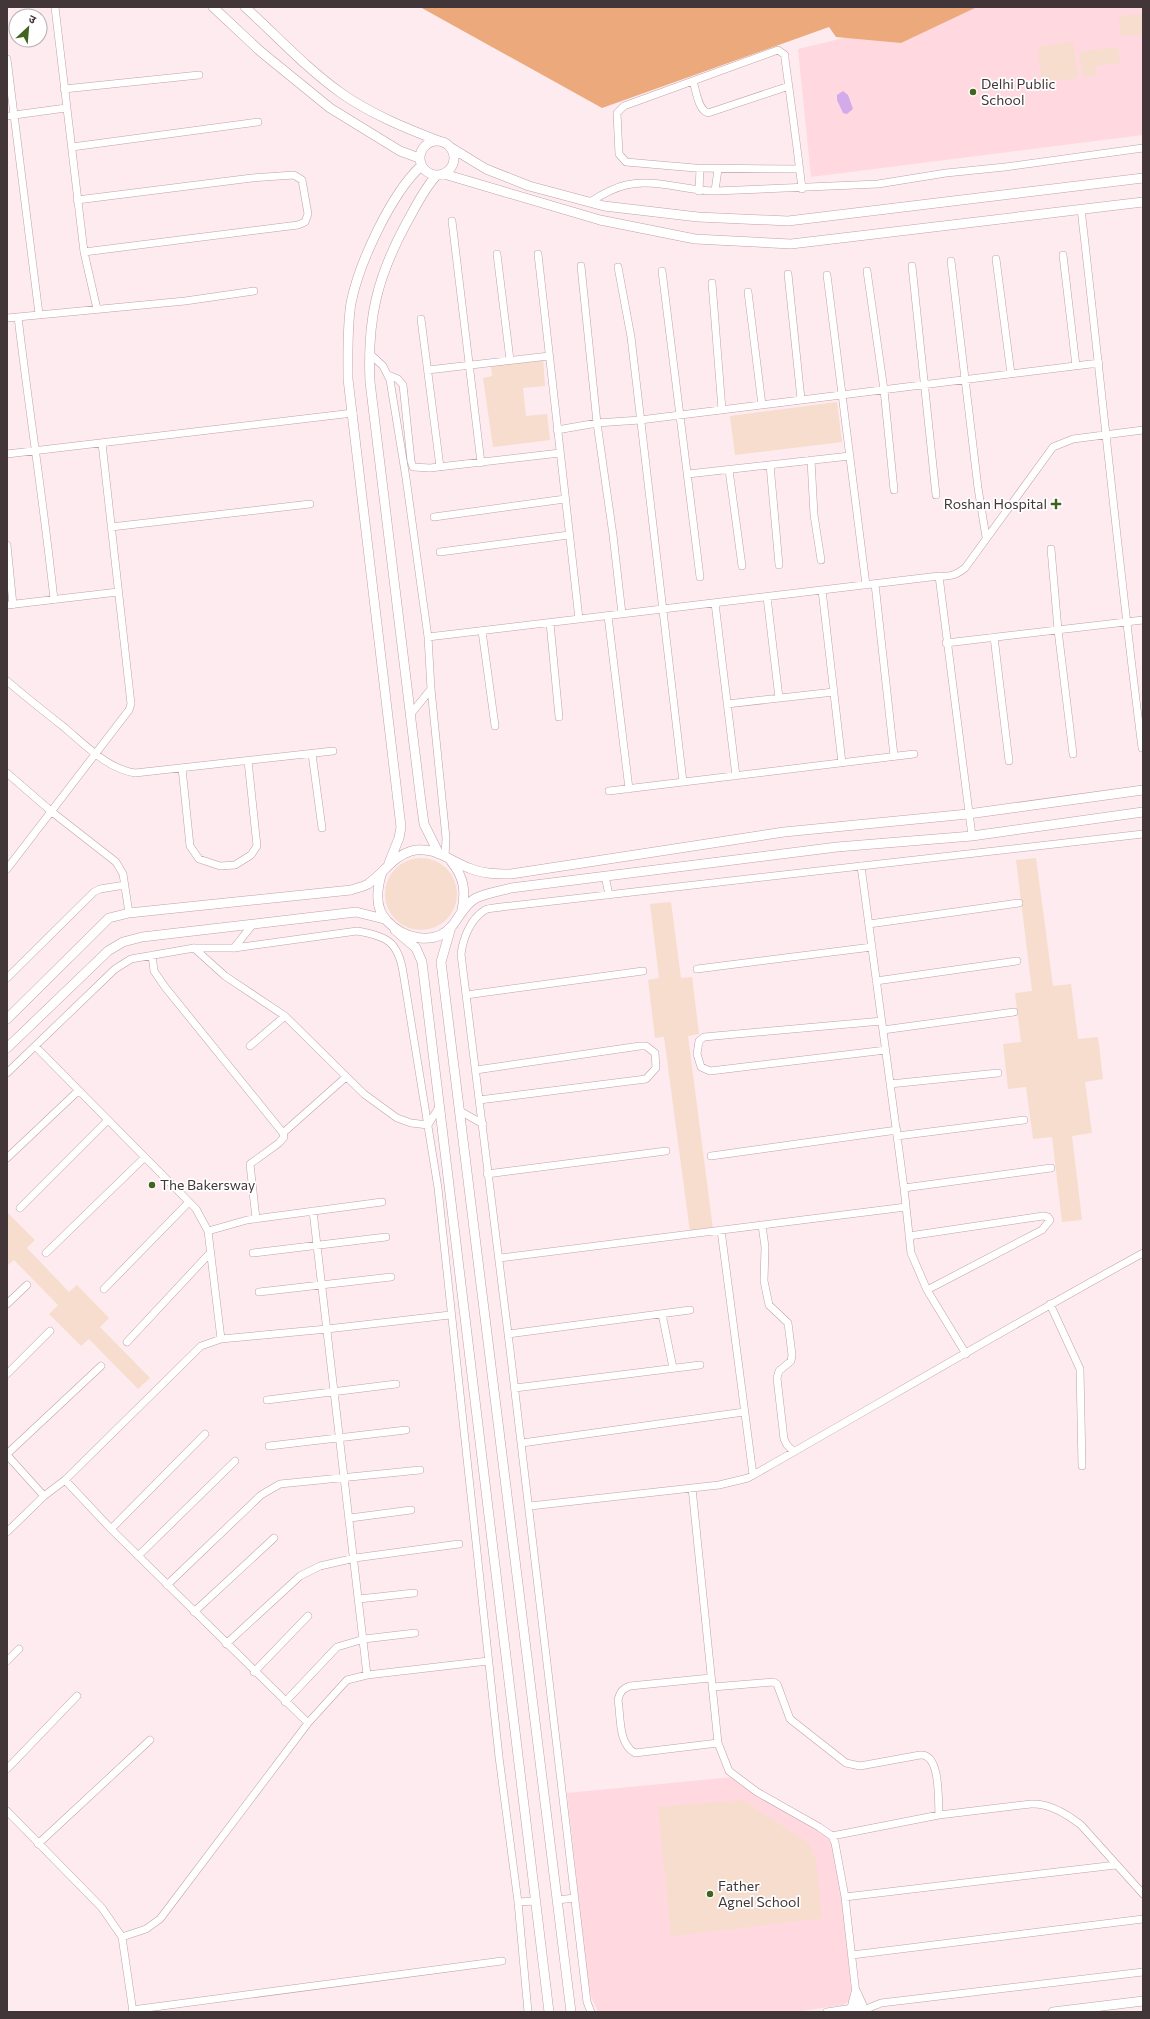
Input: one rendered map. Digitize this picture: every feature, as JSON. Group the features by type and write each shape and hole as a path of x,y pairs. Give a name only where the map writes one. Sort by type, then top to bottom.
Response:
{"street":[{"path":"55,7 84,252 97,308"},
{"path":"213,7 260,51 330,108 420,162 426,172 600,220 695,239 790,244 1143,202"},
{"path":"245,7 314,72 341,93 403,127 439,141 486,169 529,186 604,206 698,217 788,221 1143,178"},
{"path":"800,169 718,169 629,163 624,161 619,154 616,116 620,109 624,106 778,50 784,55 789,86 800,169 802,189"},
{"path":"7,59 10,115 39,314"},
{"path":"64,89 199,75"},
{"path":"693,81 701,107 704,112 708,113 789,86"},
{"path":"10,115 66,108"},
{"path":"72,147 258,122"},
{"path":"388,865 399,838 401,828 348,379 348,337 351,302 362,267 380,228 395,198 420,162 421,151 426,145 439,141"},
{"path":"450,147 454,153 454,162 450,170 440,175 421,195 393,248 382,274 372,313 369,353 370,382 424,824 463,882 465,896 462,910"},
{"path":"590,202 620,186 640,183 715,192 802,189 878,184 946,173 1005,167 1143,148"},
{"path":"699,191 700,168"},
{"path":"715,192 718,169"},
{"path":"77,200 252,178 294,175 302,180 308,214 305,222 298,225 84,252"},
{"path":"1081,209 1108,434 1113,510 1142,748"},
{"path":"452,221 481,463"},
{"path":"497,254 510,360"},
{"path":"538,254 578,619"},
{"path":"1063,255 1076,366"},
{"path":"996,259 1011,374"},
{"path":"951,261 978,488 986,537"},
{"path":"581,266 597,423 613,535 622,614"},
{"path":"912,266 936,495"},
{"path":"618,267 631,337 683,782"},
{"path":"662,271 700,577"},
{"path":"867,271 884,390 894,490"},
{"path":"788,274 801,399"},
{"path":"827,275 866,585"},
{"path":"712,283 722,410"},
{"path":"7,318 185,300 254,291"},
{"path":"748,292 762,405"},
{"path":"18,317 34,451 46,520 54,600"},
{"path":"421,319 440,467"},
{"path":"369,353 383,366 388,375 406,478 428,637 431,689 446,838 445,857"},
{"path":"428,370 549,356"},
{"path":"557,430 597,423 640,420 1099,363"},
{"path":"388,375 398,379 403,385 413,467 419,469 560,453"},
{"path":"7,454 352,413"},
{"path":"428,637 939,576 949,577 957,574 965,568 986,537 1053,448 1073,439 1143,430"},
{"path":"7,869 10,861 52,812 95,753 129,710 131,704 102,443"},
{"path":"688,474 850,456"},
{"path":"811,460 814,515 821,560"},
{"path":"770,465 779,565"},
{"path":"729,470 742,566"},
{"path":"434,517 565,499"},
{"path":"111,527 310,504"},
{"path":"440,552 569,535"},
{"path":"7,545 10,605 118,592"},
{"path":"1051,549 1058,630 1073,754"},
{"path":"939,576 946,643 972,836"},
{"path":"875,584 894,756"},
{"path":"822,590 842,763"},
{"path":"767,597 780,698"},
{"path":"715,603 736,776"},
{"path":"608,616 629,788"},
{"path":"946,643 1143,620"},
{"path":"550,623 559,717"},
{"path":"482,631 495,726"},
{"path":"994,637 1009,761"},
{"path":"7,681 95,753 122,770 135,773 333,751"},
{"path":"410,714 431,689"},
{"path":"727,704 834,692"},
{"path":"312,754 322,828"},
{"path":"609,791 914,754"},
{"path":"182,768 190,846 199,859 228,867 240,863 251,855 257,846 248,761"},
{"path":"7,773 52,812 116,862 123,874 128,913"},
{"path":"7,1019 105,921 114,917 128,913 351,890 367,885 400,856 413,851 428,851 469,868 490,874 511,874 784,832 968,814 1143,790"},
{"path":"571,2012 441,962 451,927 462,910 475,899 511,888 837,847 972,836 1143,812"},
{"path":"591,2012 587,2002 530,1506 500,1258 487,1174 483,1124 461,954 463,944 474,920 486,910 1143,834"},
{"path":"861,866 897,1133 911,1253 927,1290 966,1354"},
{"path":"382,872 377,893 378,904 384,919 416,948 422,962 549,2012"},
{"path":"605,876 609,895"},
{"path":"7,978 94,892 100,889 125,885"},
{"path":"868,924 1019,903"},
{"path":"7,1048 108,951 123,942 142,937 356,912 384,919"},
{"path":"234,948 253,924"},
{"path":"395,930 409,937 424,938 438,935 451,927"},
{"path":"7,1073 115,969 131,959 194,948 234,948 357,931 376,934 387,940 396,948 403,972 438,1188 450,1315 488,1661 518,1902 528,2012"},
{"path":"697,968 872,947"},
{"path":"194,948 225,976 285,1016 364,1094 398,1118 411,1123 428,1125"},
{"path":"152,955 154,971 165,987 283,1133 284,1137 279,1143 250,1164 256,1219"},
{"path":"876,981 1017,961"},
{"path":"466,995 643,971"},
{"path":"883,1030 1014,1012"},
{"path":"250,1046 285,1016"},
{"path":"882,1021 704,1037 698,1041 697,1054 701,1067 710,1071 886,1050"},
{"path":"35,1046 107,1121 196,1209 208,1231 220,1339"},
{"path":"476,1070 640,1046 646,1046 655,1053 656,1068 646,1079 480,1100"},
{"path":"890,1084 998,1073"},
{"path":"283,1133 346,1077"},
{"path":"7,1158 78,1091"},
{"path":"428,1125 439,1107"},
{"path":"460,1111 483,1124"},
{"path":"711,1156 897,1133 1024,1120"},
{"path":"20,1208 107,1121"},
{"path":"487,1174 666,1151"},
{"path":"46,1253 144,1158"},
{"path":"904,1188 1051,1168"},
{"path":"104,1289 189,1202"},
{"path":"208,1231 256,1219 382,1202"},
{"path":"500,1258 906,1206"},
{"path":"313,1211 320,1285 327,1329 333,1392 345,1477 368,1675"},
{"path":"909,1236 1043,1216 1050,1220 1042,1230 927,1290"},
{"path":"762,1225 765,1247 764,1281 769,1305 786,1320 789,1326 792,1358 788,1364 779,1371 776,1378 784,1439 794,1452"},
{"path":"721,1230 753,1475"},
{"path":"253,1253 386,1237"},
{"path":"127,1342 210,1253"},
{"path":"530,1506 719,1485 753,1475 966,1354 1050,1304 1143,1253"},
{"path":"259,1292 391,1277"},
{"path":"7,1304 28,1285"},
{"path":"1050,1304 1080,1369 1082,1466"},
{"path":"508,1334 690,1310"},
{"path":"662,1314 673,1368"},
{"path":"7,1532 44,1496 65,1480 192,1352 200,1346 220,1339 450,1315"},
{"path":"7,1374 50,1331"},
{"path":"515,1388 700,1365"},
{"path":"44,1496 7,1454 101,1366"},
{"path":"267,1400 396,1384"},
{"path":"522,1443 744,1412"},
{"path":"269,1446 406,1430"},
{"path":"111,1529 204,1434"},
{"path":"138,1556 235,1460"},
{"path":"167,1584 261,1495 280,1484 420,1470"},
{"path":"65,1480 111,1529 284,1702 308,1723"},
{"path":"692,1488 710,1678 713,1687 718,1743 729,1771 756,1792 832,1836 940,1815 1043,1805 1073,1819 1081,1825 1143,1894"},
{"path":"350,1518 411,1510"},
{"path":"194,1612 274,1538"},
{"path":"226,1644 300,1576 320,1566 354,1558 459,1544"},
{"path":"360,1599 414,1593"},
{"path":"254,1672 308,1616"},
{"path":"284,1702 337,1647 364,1639 415,1633"},
{"path":"7,1661 19,1649"},
{"path":"122,1936 146,1929 160,1919 308,1723 348,1680 368,1675 488,1661"},
{"path":"710,1678 630,1686 623,1688 618,1700 624,1743 629,1750 635,1753 718,1743"},
{"path":"713,1687 773,1682 777,1684 790,1719 846,1763 860,1766 920,1755 930,1757 936,1770 940,1815"},
{"path":"7,1769 77,1696"},
{"path":"38,1844 150,1740"},
{"path":"7,1811 102,1908 122,1936 133,2011 502,1961"},
{"path":"832,1836 838,1854 845,1897 858,2011"},
{"path":"845,1897 1116,1865"},
{"path":"557,1900 575,1898"},
{"path":"518,1902 536,1901"},
{"path":"852,1956 1143,1919"},
{"path":"827,2012 858,2011 882,2003 1143,1972"},
{"path":"1053,2012 1143,2001"}],"shaded area":[{"path":"420,7 977,7 901,43 836,37 829,27 602,108"},
{"name":"Delhi Public School","path":"973,7 1143,7 1143,135 811,177 798,49"},
{"path":"1143,14 1143,34 1121,36 1119,16"},
{"path":"1073,42 1078,78 1042,82 1038,47"},
{"path":"1118,47 1120,63 1096,66 1097,76 1082,77 1079,52"},
{"path":"843,91 848,95 853,109 847,114 843,113 837,100 837,95"},
{"path":"543,358 545,386 523,388 526,416 547,414 550,440 493,447 483,378 492,376 491,365"},
{"path":"837,402 842,442 735,455 730,416"},
{"path":"421,858 435,861 447,868 454,880 457,894 454,908 447,920 435,927 421,930 407,927 395,920 388,908 385,894 388,880 395,868 407,861"},
{"path":"1036,858 1053,986 1071,984 1078,1039 1098,1037 1103,1079 1085,1082 1092,1133 1072,1136 1082,1220 1062,1222 1052,1137 1033,1139 1026,1087 1008,1089 1003,1044 1021,1042 1015,993 1032,991 1016,860"},
{"path":"671,902 681,978 692,977 699,1034 688,1036 713,1229 690,1232 664,1037 655,1038 648,980 659,978 650,904"},
{"path":"7,1212 35,1240 27,1248 69,1292 77,1285 109,1318 100,1327 150,1378 138,1389 89,1339 81,1346 49,1314 58,1305 14,1260 7,1266"},
{"name":"Father Agnel School","path":"734,1777 828,1837 833,1848 839,1878 851,1988 849,2001 843,2005 795,2012 598,2012 589,1991 567,1793"},
{"path":"743,1800 808,1843 816,1860 822,1918 671,1936 658,1807"}],"place":[{"name":"Delhi Public School","path":"973,92"},
{"name":"Roshan Hospital","path":"1056,504"},
{"name":"The Bakersway","path":"152,1185"},
{"name":"Father Agnel School","path":"710,1894"}]}
